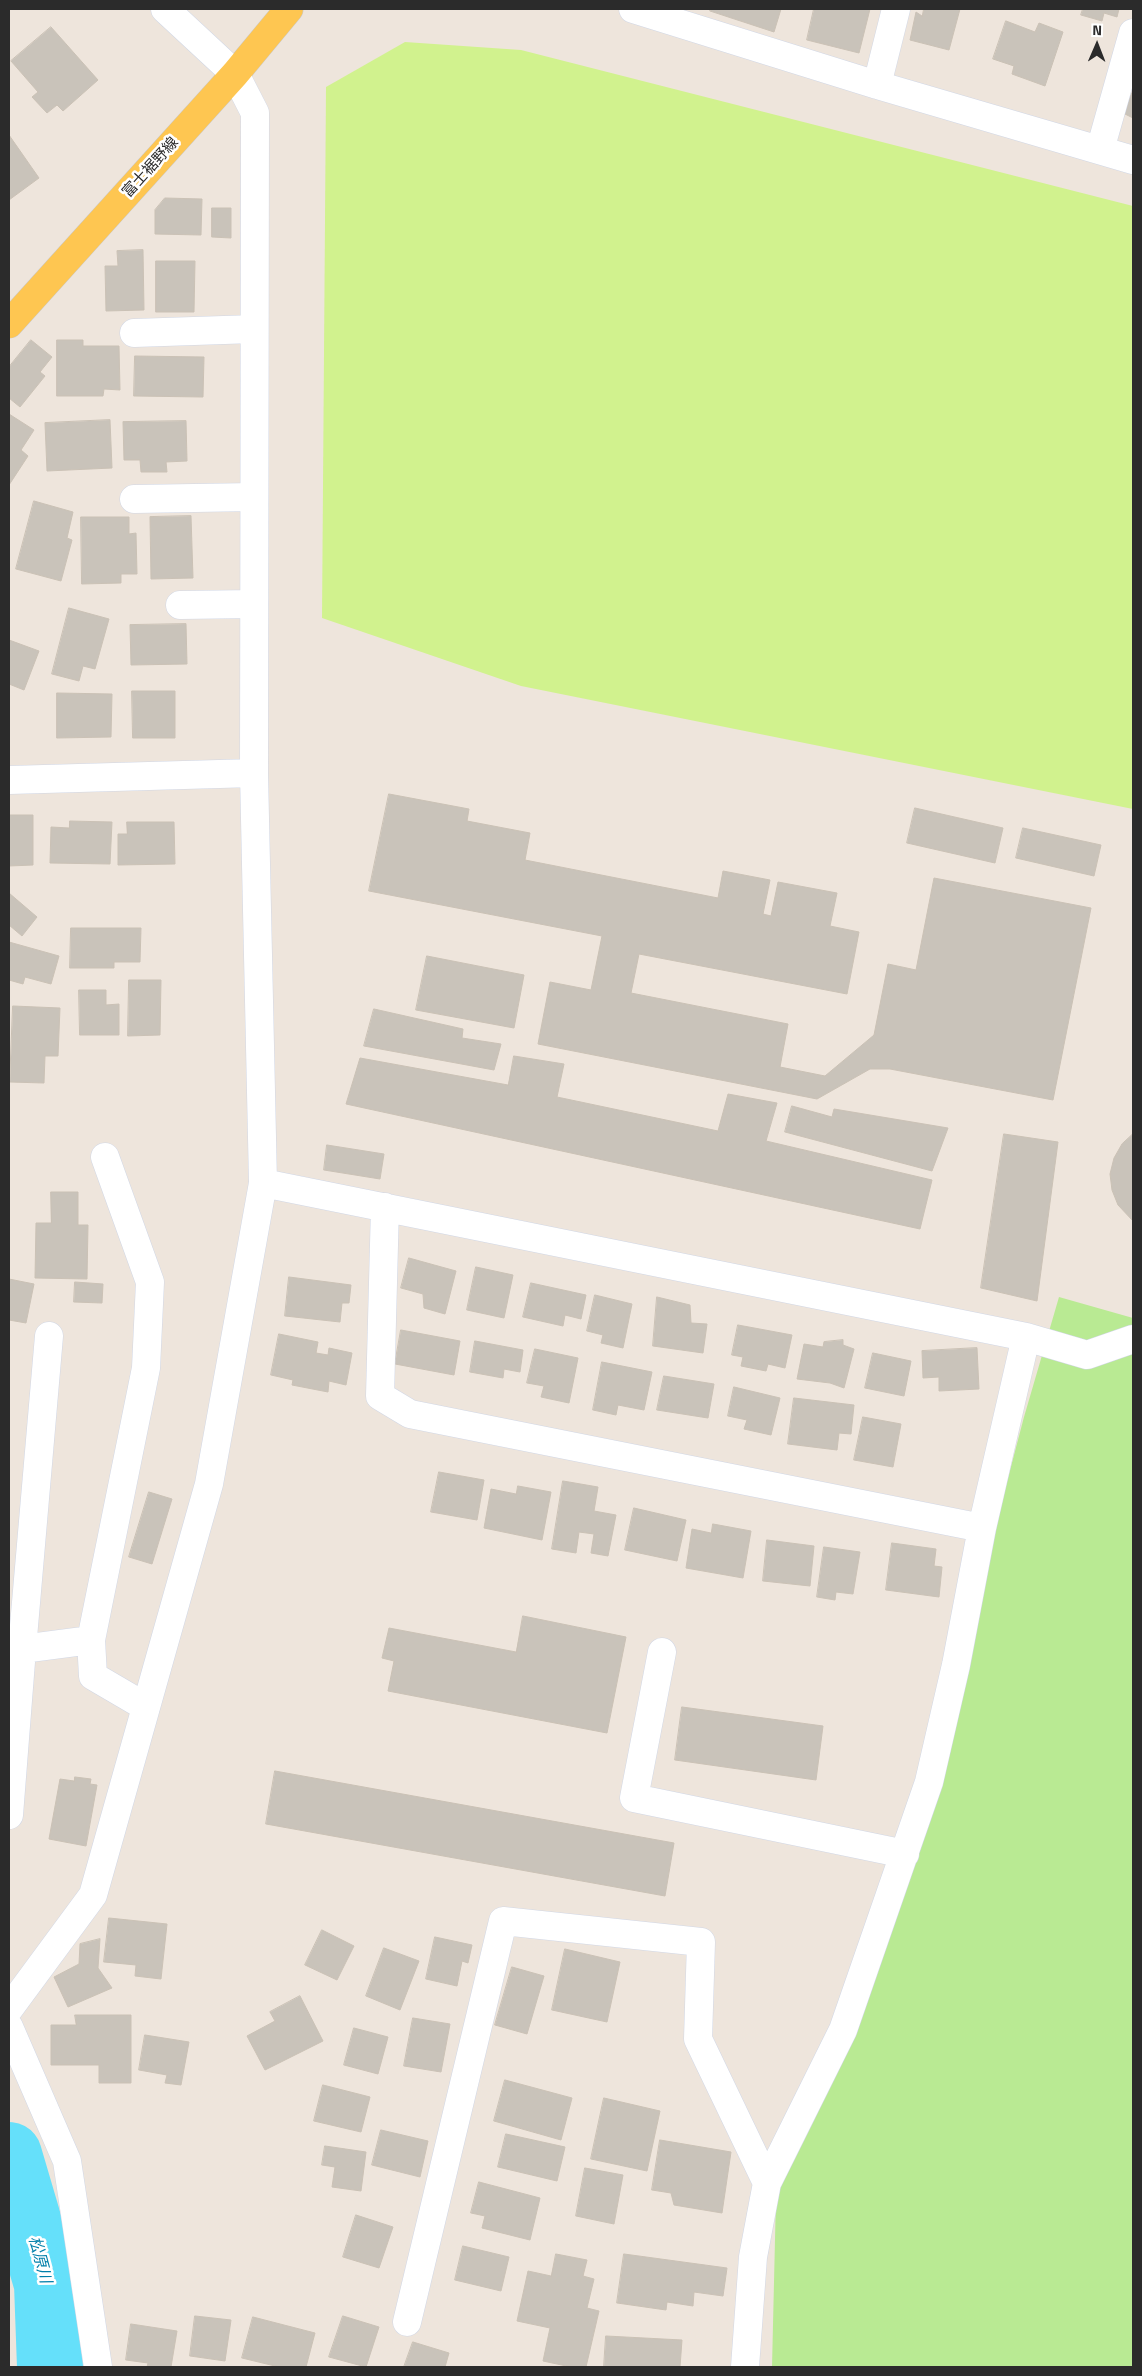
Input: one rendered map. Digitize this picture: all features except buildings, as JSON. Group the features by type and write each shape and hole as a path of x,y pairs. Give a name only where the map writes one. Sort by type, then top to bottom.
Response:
{"main road":[{"name":"富士裾野線","path":"9,324 235,74 289,9"}],"street":[{"path":"9,2009 93,1895 209,1484 264,1183 254,773 255,113 235,74 165,9"},
{"path":"633,9 877,85 1133,160"},
{"path":"877,85 896,9"},
{"path":"1100,150 1133,33"},
{"path":"134,333 254,329"},
{"path":"134,499 254,496"},
{"path":"180,605 254,604"},
{"path":"9,780 254,773"},
{"path":"105,1157 150,1282 146,1368 91,1640 93,1676 146,1707"},
{"path":"264,1183 1026,1337 1087,1354 1133,1339"},
{"path":"385,1207 380,1396 410,1414 982,1528"},
{"path":"9,1815 15,1648 49,1336"},
{"path":"746,2367 753,2257 767,2183 843,2030 929,1782 956,1665 982,1528 1026,1337"},
{"path":"15,1648 91,1640"},
{"path":"662,1652 634,1798 905,1854"},
{"path":"407,2322 503,1921 700,1942 698,2039 767,2183"},
{"path":"9,2028 67,2161 98,2367"}],"green space":[{"path":"405,42 521,50 1133,206 1133,809 521,686 322,618 326,87"},
{"path":"1059,1297 1133,1318 1133,2367 772,2367 776,2197 931,1771 1024,1417"}],"waterway":[{"name":"松原川","path":"9,2155 47,2284 50,2367"}]}
